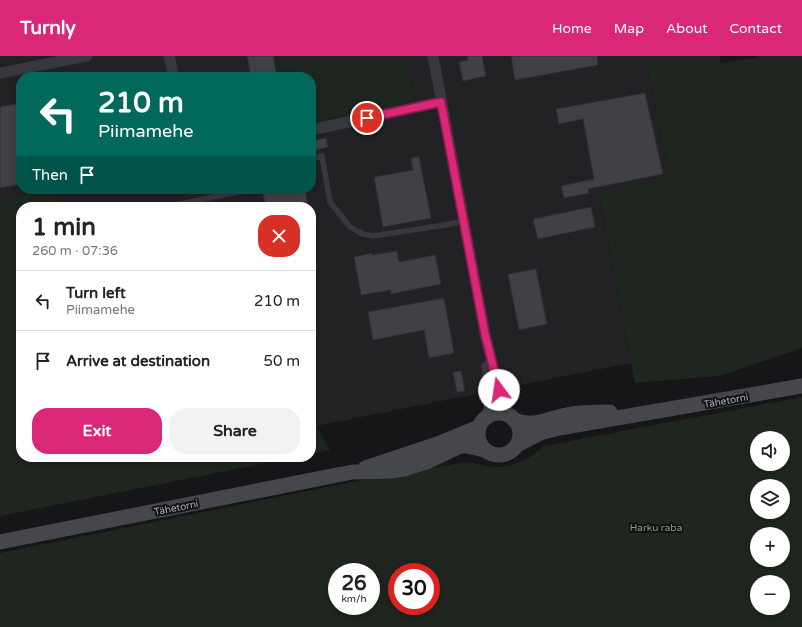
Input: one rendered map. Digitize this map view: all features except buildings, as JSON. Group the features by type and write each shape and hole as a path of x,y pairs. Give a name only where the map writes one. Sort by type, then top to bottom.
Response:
{"street":[{"path":"0,73 87,56"},
{"path":"170,56 173,72"},
{"path":"432,56 485,334 499,390 511,417 518,425 520,432 520,439 517,445 511,452 502,455 492,454 484,450 478,439 490,395 485,334"},
{"path":"316,129 441,102"},
{"name":"Tähetorni","path":"517,445 540,433 559,428 802,386"},
{"name":"Tähetorni","path":"511,417 528,424 580,413 634,411 649,412"},
{"path":"483,421 499,413 511,417"},
{"name":"Tähetorni","path":"0,542 352,472 387,459 440,443 483,421"},
{"name":"Tähetorni","path":"352,472 404,469 429,461 460,446 484,450"}],"lane":[{"path":"316,157 322,156 330,202 350,227 362,234 373,236 464,221"},
{"path":"191,202 231,194"}],"shaded area":[{"path":"278,56 281,72 16,72 16,194 22,194 0,199 0,65 44,57"},
{"path":"406,56 645,56 670,179 599,195 631,363 316,426 316,202 62,202 60,194 316,194 316,121 415,102"}],"green space":[{"path":"0,56 44,56 45,57 0,65"},
{"path":"278,56 406,56 415,102 316,121 316,72 281,72"},
{"path":"645,56 719,56 721,63 756,58 756,56 802,56 802,348 719,376 635,383 599,194 670,179"},
{"path":"22,194 60,194 62,202 16,202 16,462 271,462 0,516 0,199"},
{"name":"Harku raba","path":"802,397 802,627 0,627 0,553 352,482 467,462 495,467 509,466 527,459 544,446"},
{"path":"316,426 330,450 316,453"}],"route":[{"path":"367,118 441,102 485,334 499,390"}]}
